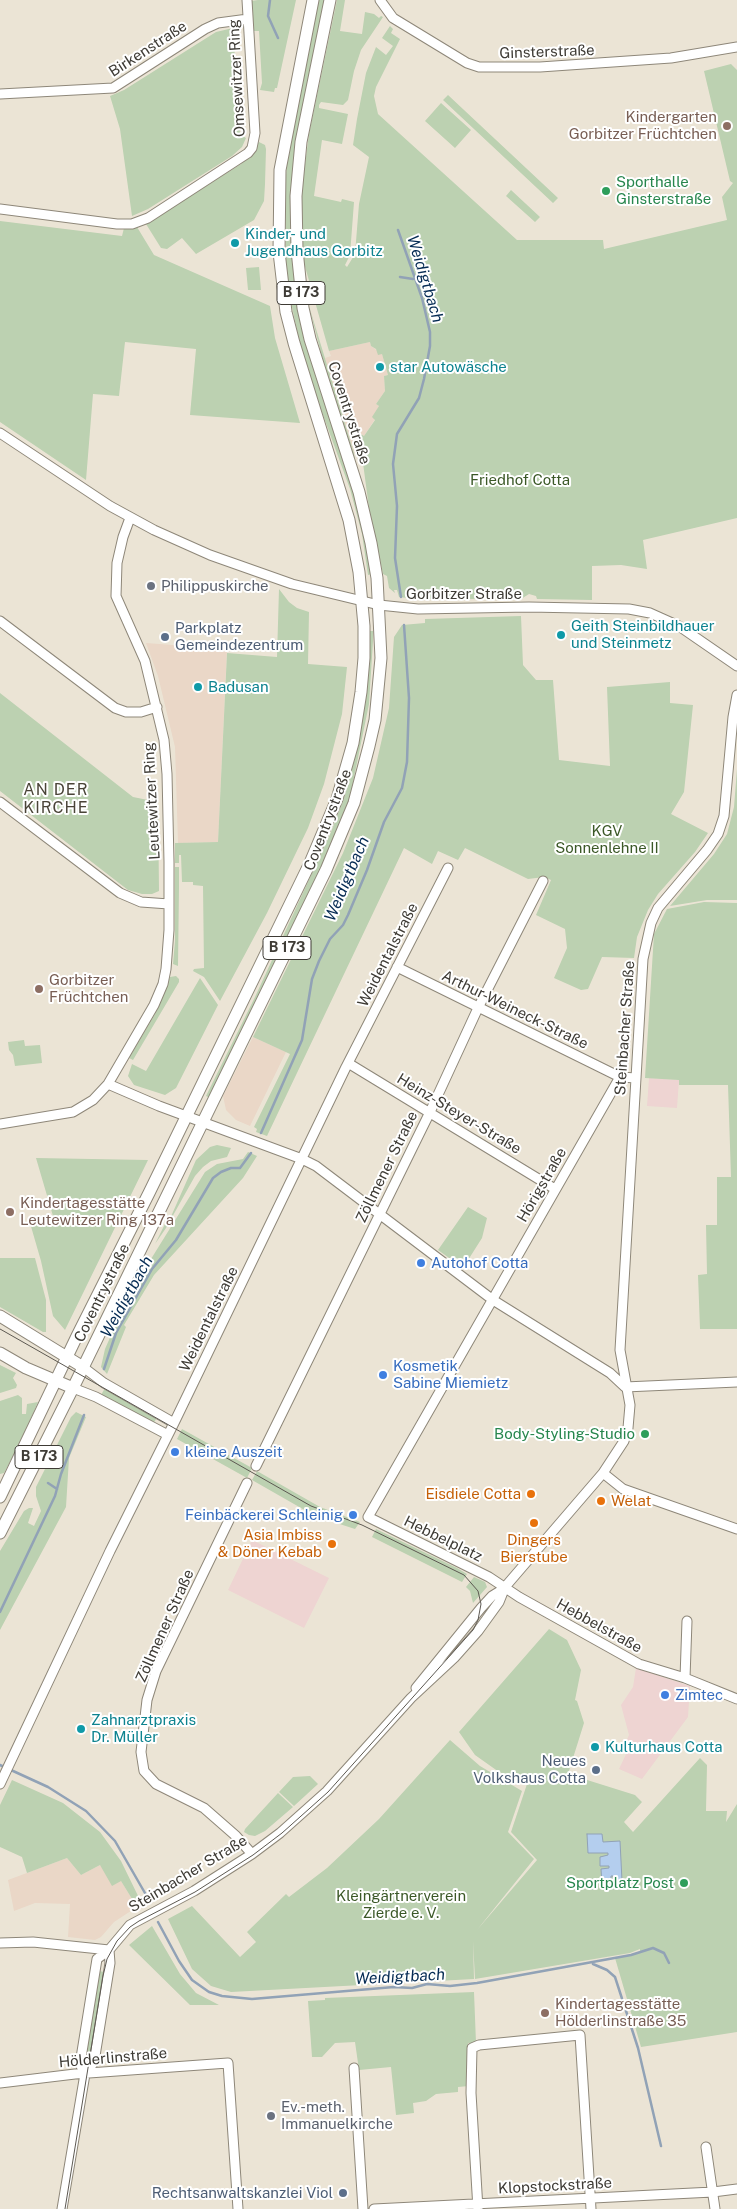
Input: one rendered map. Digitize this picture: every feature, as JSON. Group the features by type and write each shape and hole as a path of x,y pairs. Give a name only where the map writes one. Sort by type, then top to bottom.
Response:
{"main road":[{"name":"Coventrystraße","path":"0,1497 67,1356 310,863 337,799 353,742 364,658 362,601 349,520 286,312 278,220 280,170 313,0"},
{"name":"Coventrystraße","path":"0,1533 73,1388 326,870 354,803 375,720 381,658 378,578 365,516 310,339 303,308 297,250 296,196 301,142 330,0"},
{"path":"0,1316 83,1367"},
{"path":"0,1353 26,1368 73,1388"}],"street":[{"name":"Omsewitzer Ring","path":"0,209 117,224 132,224 148,218 248,153 252,148 255,133 247,0"},
{"name":"Ginsterstraße","path":"380,0 392,18 467,63 478,67 540,67 671,58 737,47"},
{"name":"Birkenstraße","path":"0,94 113,88 205,29 218,23 248,19"},
{"path":"0,433 130,518"},
{"name":"Gorbitzer Straße","path":"130,518 210,555 292,584 379,605 418,609 629,608 650,613 678,626 737,666"},
{"name":"Leutewitzer Ring","path":"0,1124 73,1112 93,1100 108,1084 154,1005 163,984 167,963 170,904 167,774 164,740 145,661 116,596 117,564 123,537 130,518"},
{"path":"0,622 115,708 126,712 141,712 157,707"},
{"name":"Steinbacher Straße","path":"85,2074 80,2064 97,1959 110,1950 121,1934 138,1920 194,1891 252,1854 280,1833 327,1791 411,1698 426,1674 481,1608 492,1596 505,1588 603,1473 624,1441 628,1428 630,1405 620,1356 643,959 646,939 658,908 718,834 726,807 730,744 737,695"},
{"path":"0,802 120,893 141,902 170,904"},
{"name":"Weidentalstraße","path":"2,1780 110,1551 348,1063 448,868"},
{"name":"Zöllmener Straße","path":"256,1466 430,1112 478,1008 543,881"},
{"name":"Arthur-Weineck-Straße","path":"397,967 620,1077"},
{"name":"Heinz-Steyer-Straße","path":"348,1063 555,1189"},
{"path":"620,1077 636,1078"},
{"name":"Hörigstraße","path":"368,1517 620,1077"},
{"path":"108,1084 316,1166 493,1300 610,1373 625,1387 737,1382"},
{"path":"83,1367 104,1383 174,1423"},
{"path":"73,1388 96,1397 168,1435"},
{"path":"603,1473 623,1489 737,1529"},
{"name":"Zöllmener Straße","path":"247,1483 156,1671 147,1700 141,1752 144,1771 156,1784 204,1808 236,1836 252,1854"},
{"name":"Hebbelplatz","path":"368,1517 474,1570 505,1588"},
{"name":"Hebbelstraße","path":"505,1588 639,1664 685,1678 737,1699"},
{"path":"685,1678 687,1621"},
{"path":"0,1943 33,1942 110,1950 109,1968 93,2065 85,2074 62,2209"},
{"path":"478,2206 470,2052 472,2048 580,2035 591,2209"},
{"name":"Hölderlinstraße","path":"0,2083 85,2074 228,2063 238,2209"},
{"path":"354,2068 363,2209"},
{"path":"706,2147 715,2209"},
{"name":"Klopstockstraße","path":"374,2209 478,2206 737,2189"}],"shaded area":[{"path":"370,342 371,346 382,354 388,375 384,376 385,391 376,404 379,406 375,419 364,436 359,434 361,451 354,453 325,358 331,356 329,351"},
{"path":"146,643 227,649 218,842 178,843 175,747 158,676"},
{"path":"253,1037 286,1052 250,1126 236,1120 226,1110 223,1096"},
{"path":"649,1078 679,1080 677,1108 647,1106"},
{"path":"252,1540 329,1578 304,1628 228,1590"},
{"path":"636,1668 690,1686 688,1717 642,1779 619,1769 628,1750 623,1748 629,1735 621,1705 633,1687"},
{"path":"67,1858 81,1875 100,1865 121,1881 137,1907 114,1922 101,1937 95,1940 68,1937 70,1904 35,1903 14,1911 8,1880"}],"green space":[{"path":"296,0 277,88 275,88 274,92 260,90 262,83 259,31 253,31 251,1"},
{"path":"319,0 326,0 291,190 292,261 307,347 358,508 372,574 368,575 362,534 350,489 304,363 286,268 285,189 287,163 296,108"},
{"name":"Friedhof Cotta","path":"337,0 345,0 340,31 362,34 365,12 374,14 379,18 383,17 361,50 348,100 343,105 321,102 319,105 319,108 348,114 342,144 322,140 314,196 341,202 342,199 354,202 350,255 345,265 347,267 355,254 359,204 369,157 353,145 357,119 366,73 376,47 386,55 393,46 382,38 390,26 393,29 391,33 400,39 376,87 374,96 378,114 517,240 603,240 604,249 727,220 722,197 733,183 730,181 704,71 731,64 737,70 737,518 643,540 647,569 621,565 592,566 592,600 537,599 536,596 529,594 521,599 415,599 399,597 397,590 394,590 395,593 389,588 387,576 383,574 369,508 359,433 364,436 375,420 372,417 379,406 376,404 385,391 384,376 388,375 382,354 378,355 370,342 329,351 302,256 302,187 309,134"},
{"path":"233,28 240,134 246,138 242,147 232,156 148,209 132,216 120,129 110,96 124,90 216,32"},
{"path":"448,95 558,198 553,203 443,100"},
{"path":"441,103 471,130 455,148 425,121"},
{"path":"259,142 265,145 266,149 264,201 254,220 196,254 182,238 167,249 161,248 146,224 241,164"},
{"path":"511,190 540,217 535,222 506,196"},
{"path":"0,221 122,236 124,228 137,227 154,255 270,306 275,338 300,423 190,415 196,349 125,342 119,396 93,394 86,480 0,422"},
{"path":"259,267 261,290 248,290 246,268"},
{"path":"309,306 354,453 355,462 328,380"},
{"path":"279,589 289,602 297,608 309,612 308,664 347,667 342,714 324,784 308,828 267,913 220,1001 204,977 193,971 194,969 204,968 203,886 193,885 193,882 182,882 181,855 179,855 179,863 175,863 175,843 218,842 227,653 277,657"},
{"name":"KGV Sonnenlehne II","path":"521,616 523,665 536,680 553,680 559,760 610,766 607,687 670,682 670,703 693,705 684,792 671,814 708,833 695,852 658,894 648,910 637,937 634,958 602,957 588,989 581,990 554,978 567,948 565,929 536,915 551,880 544,877 528,879 465,848 458,860 438,851 432,864 404,848 267,1136 256,1132 257,1129 254,1127 290,1054 253,1037 343,853 373,778 389,708 394,637 402,625 425,623 425,619"},
{"path":"369,631 373,631 373,641 369,704 350,797 343,819 319,873 210,1098 206,1096 255,997 331,832 344,798 358,746 366,699 370,654"},
{"path":"0,693 133,797 158,802 159,891 152,894 142,894 128,890 0,791"},
{"path":"737,769 737,900 707,900 670,906 714,854 727,834 734,807"},
{"path":"175,867 179,867 178,966 173,964 175,941"},
{"path":"704,902 737,903 737,1329 700,1329 698,1275 707,1274 706,1225 717,1225 717,1177 731,1177 728,1085 679,1085 679,1080 645,1078 654,934 667,909"},
{"path":"176,976 179,982 133,1060 129,1058 155,1014 170,977"},
{"path":"200,978 218,1005 176,1088 165,1095 134,1085 128,1076 132,1064 146,1071"},
{"path":"24,1040 25,1046 40,1045 42,1063 15,1066 8,1042"},
{"path":"217,1145 231,1148 227,1157 211,1161 195,1176 166,1228 155,1244 165,1224 169,1221 196,1160 210,1147"},
{"path":"248,1152 257,1156 243,1178 154,1275 124,1325 126,1327 107,1374 101,1367 105,1349 120,1315 151,1259 205,1172 217,1164 243,1159"},
{"path":"36,1158 148,1160 65,1330 53,1316 41,1261 30,1223 53,1216"},
{"path":"468,1207 487,1218 482,1238 463,1268 438,1250"},
{"path":"0,1258 35,1258 46,1300 46,1332 0,1307"},
{"path":"0,1365 16,1373 13,1378 17,1385 16,1388 0,1393"},
{"path":"105,1388 158,1416 153,1424 101,1395"},
{"path":"18,1395 22,1398 22,1414 26,1414 27,1404 38,1402 19,1445 4,1473 0,1474 0,1401"},
{"path":"76,1412 86,1417 69,1458 66,1507 0,1630 0,1551 24,1511 29,1508 33,1508 28,1523 34,1526 41,1511 36,1496 36,1487 71,1417"},
{"path":"182,1429 252,1468 247,1478 177,1439"},
{"path":"257,1471 320,1507 360,1522 355,1529 315,1516 252,1480"},
{"path":"376,1529 467,1574 462,1582 372,1537"},
{"path":"474,1577 485,1582 487,1587 473,1603 470,1591 466,1587"},
{"name":"Kleingärtnerverein Zierde e. V.","path":"549,1629 567,1640 581,1670 575,1700 584,1723 568,1774 635,1795 642,1802 624,1822 633,1832 700,1758 707,1765 706,1811 727,1811 726,1822 737,1804 737,2032 641,2047 615,1958 640,1952 640,1949 630,1953 475,1979 473,1941 474,1979 231,1992 211,1986 192,1969 168,1919 192,1906 240,1957 256,1942 247,1932 286,1894 289,1897 327,1868 379,1819 450,1740 480,1766 522,1791 508,1832 534,1859 477,1930 537,1860 511,1832 527,1784 499,1772 475,1755 459,1732"},
{"path":"310,1776 318,1784 294,1806 279,1792 293,1777"},
{"path":"12,1780 63,1803 100,1832 121,1861 142,1904 137,1907 121,1881 112,1886 100,1865 81,1875 67,1858 27,1873 22,1857 0,1847 0,1805"},
{"path":"278,1793 293,1807 265,1831 255,1836 244,1832 245,1829"},
{"path":"152,1926 180,1974 196,1993 219,2005 190,2005 129,1945"},
{"path":"98,1971 105,1972 91,2052 84,2051"},
{"path":"474,1992 476,2043 468,2043 469,2086 458,2087 458,2092 436,2094 426,2101 413,2103 414,2113 396,2115 391,2067 359,2070 355,2042 335,2043 322,2057 312,2057 308,2001 325,2000 325,1998"}],"water":[{"path":"587,1834 602,1834 603,1842 620,1841 622,1881 614,1883 613,1876 611,1876 611,1883 602,1883 601,1869 609,1868 609,1866 600,1866 600,1857 608,1855 608,1853 588,1853"}],"waterway":[{"name":"Weidigtbach","path":"270,0 268,16 278,38"},
{"name":"Weidigtbach","path":"398,230 422,298 430,332 430,346 419,398 397,434 393,464 397,506 395,558 401,597"},
{"path":"400,277 413,279"},
{"name":"Weidigtbach","path":"261,1133 302,1040 312,979 319,961 330,939 343,925 348,915 384,822 402,788 407,762 409,698 404,625"},
{"name":"Weidigtbach","path":"104,1369 116,1333 152,1269 176,1240 213,1178 231,1168 240,1168 251,1153"},
{"name":"Weidigtbach","path":"0,1612 55,1496 61,1474 84,1415"},
{"path":"48,1483 57,1489"},
{"name":"Weidigtbach","path":"0,1765 48,1787 86,1811 115,1841 149,1900"},
{"name":"Weidigtbach","path":"158,1922 179,1961 192,1980 209,1992 222,1996 252,1999 394,1987 412,1988 427,1984 450,1986 477,1983 631,1955 653,1948 664,1953 669,1963"},
{"path":"593,1964 607,1970 615,1977 638,2048 661,2146"}],"tram line":[{"path":"0,1329 311,1506 362,1525 464,1575 478,1591 481,1604 478,1620 473,1630 328,1792 282,1833 253,1855 195,1892 139,1921 130,1927 117,1941 107,1959 103,1976 65,2209"}],"place":[{"name":"Kindergarten Gorbitzer Früchtchen","path":"727,126"},
{"name":"Sporthalle Ginsterstraße","path":"606,191"},
{"name":"Kinder- und Jugendhaus Gorbitz","path":"235,243"},
{"name":"star Autowäsche","path":"380,367"},
{"name":"Philippuskirche","path":"151,586"},
{"name":"Geith Steinbildhauer und Steinmetz","path":"561,635"},
{"name":"Parkplatz Gemeindezentrum","path":"165,637"},
{"name":"Badusan","path":"198,687"},
{"name":"Gorbitzer Früchtchen","path":"39,989"},
{"name":"Kindertagesstätte Leutewitzer Ring 137a","path":"10,1212"},
{"name":"Autohof Cotta","path":"421,1263"},
{"name":"Kosmetik Sabine Miemietz","path":"383,1375"},
{"name":"Body-Styling-Studio","path":"645,1434"},
{"name":"kleine Auszeit","path":"175,1452"},
{"name":"Eisdiele Cotta","path":"531,1494"},
{"name":"Welat","path":"601,1501"},
{"name":"Feinbäckerei Schleinig","path":"353,1515"},
{"name":"Dingers Bierstube","path":"534,1523"},
{"name":"Asia Imbiss & Döner Kebab","path":"332,1544"},
{"name":"Zimtec","path":"665,1695"},
{"name":"Zahnarztpraxis Dr. Müller","path":"81,1729"},
{"name":"Kulturhaus Cotta","path":"595,1747"},
{"name":"Neues Volkshaus Cotta","path":"596,1770"},
{"name":"Sportplatz Post","path":"684,1883"},
{"name":"Kindertagesstätte Hölderlinstraße 35","path":"545,2013"},
{"name":"Ev.-meth. Immanuelkirche","path":"271,2116"},
{"name":"Rechtsanwaltskanzlei Viol","path":"343,2193"}],"district":[{"name":"AN DER KIRCHE","path":"56,799"}]}
